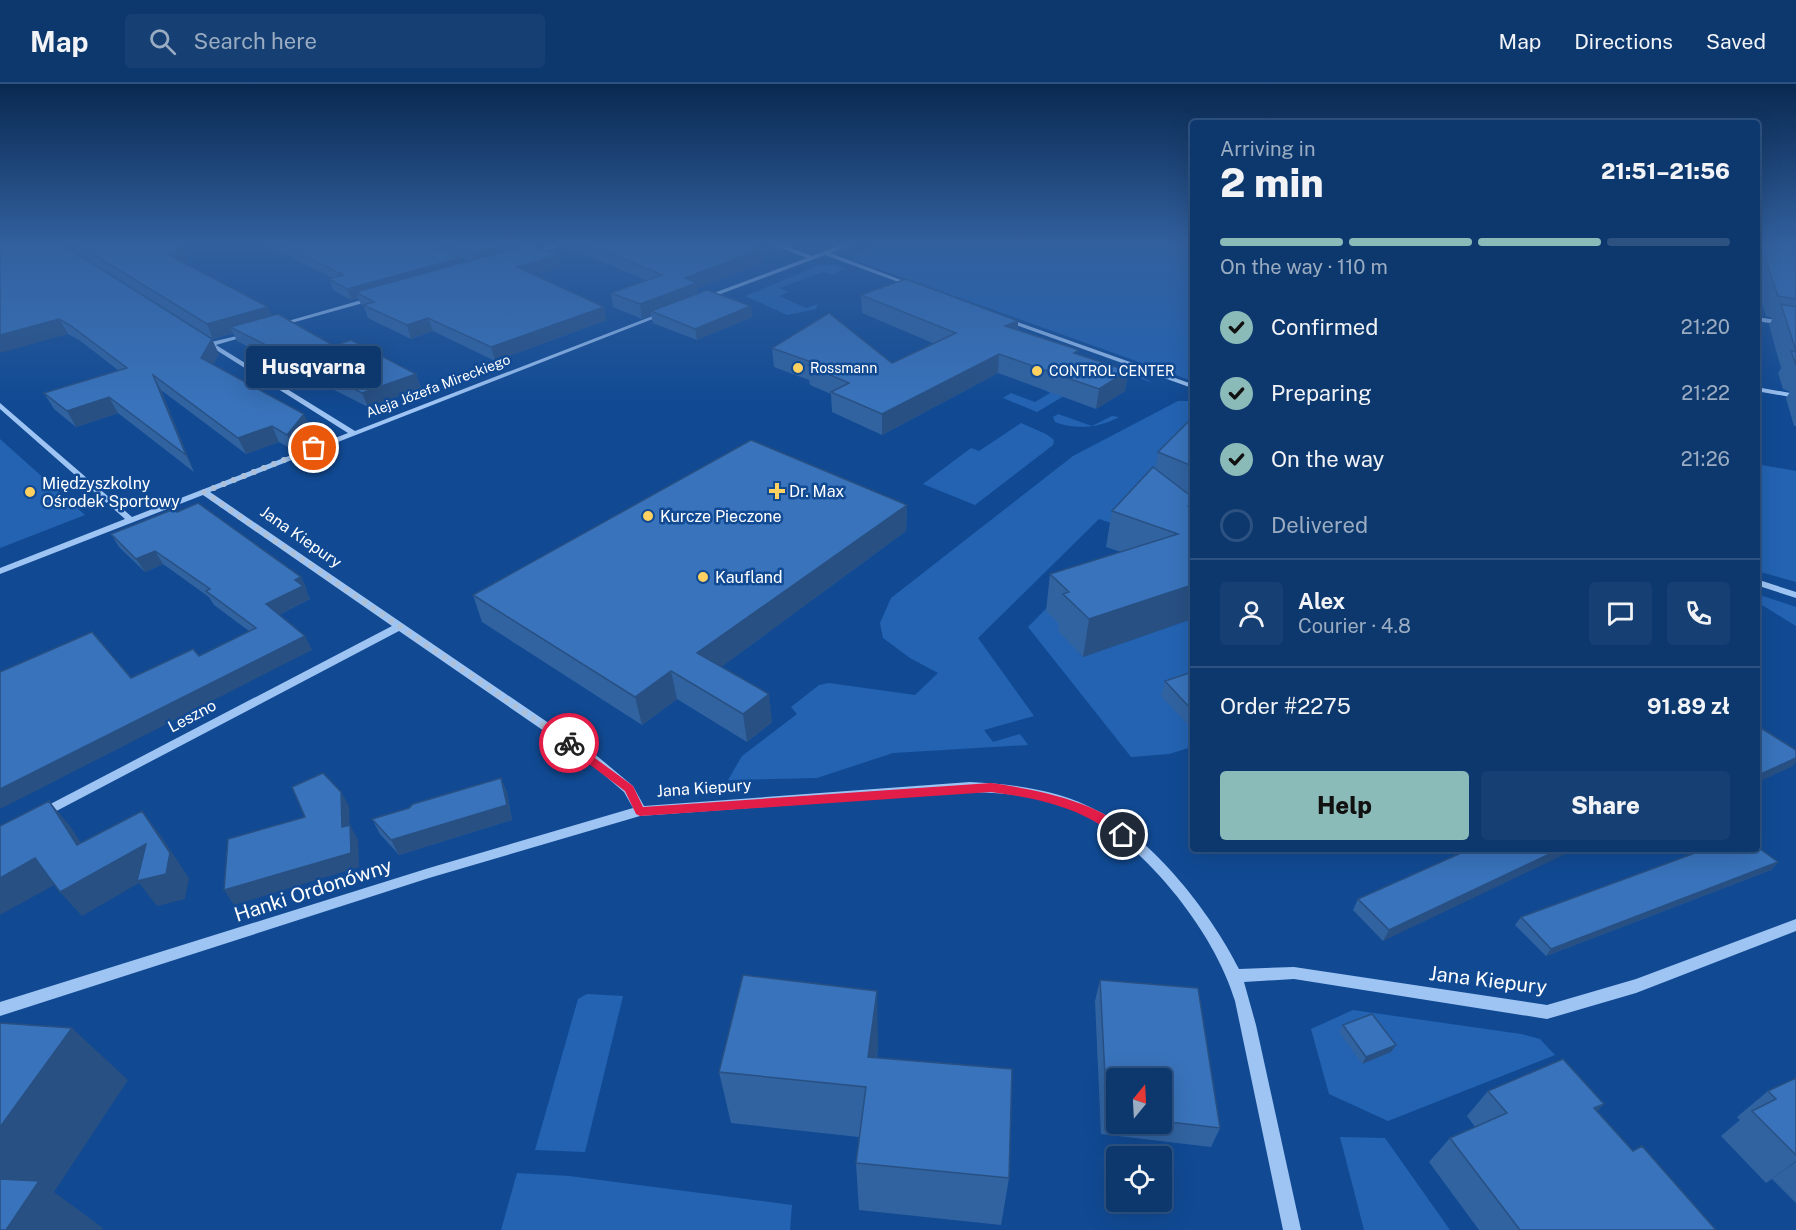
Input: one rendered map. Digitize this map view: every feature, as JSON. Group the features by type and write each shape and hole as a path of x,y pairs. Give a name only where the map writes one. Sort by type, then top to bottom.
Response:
{"street":[{"path":"702,299 709,296"},
{"path":"264,329 375,298"},
{"name":"Aleja Józefa Mireckiego","path":"0,571 668,312"},
{"path":"992,314 1190,385"},
{"path":"1760,320 1796,325"},
{"path":"211,344 253,332"},
{"path":"201,338 353,433"},
{"path":"1760,390 1796,396"},
{"path":"0,405 131,520"},
{"name":"Jana Kiepury","path":"204,492 593,759 629,789 640,811 970,787 1037,794 1086,811 1109,823 1178,891 1213,937 1234,976 1247,1016 1292,1230"},
{"path":"1760,583 1796,595"},
{"name":"Leszno","path":"31,819 400,626"},
{"name":"Hanki Ordonówny","path":"0,1010 429,873 640,811"},
{"name":"Jana Kiepury","path":"1234,976 1294,973 1547,1012 1636,986 1796,925"}],"shaded area":[{"path":"746,296 780,296 806,308 818,304 816,309 787,315"},
{"path":"956,296 1190,296 1190,380"},
{"path":"1089,358 1139,375 1153,383 1111,368 1037,412 1003,398 1011,393 1035,402 1050,393 1043,389"},
{"path":"1178,401 1190,401 1190,449 1120,526 1099,519 978,638 1034,716 984,730 993,742 1020,734 1028,745 893,753 817,778 728,780 742,756 797,714 791,707 819,685 829,683 915,695 938,673 910,658 883,638 880,623 891,598 1073,456"},
{"path":"1058,414 1092,426 1112,416 1119,417 1104,424 1088,427 1080,427 1055,422 1053,417"},
{"path":"1021,423 1046,434 1054,440 1053,445 975,505 923,484 971,448 979,451"},
{"name":"Międzyszkolny Ośrodek Sportowy","path":"0,439 85,515 0,548"},
{"path":"1760,465 1796,471 1796,582 1760,572"},
{"path":"1077,577 1064,629 1059,631 1083,657 1190,620 1190,748 1169,754 1131,757 1028,627"},
{"path":"1760,595 1796,607 1796,626 1760,604"},
{"path":"587,994 623,996 585,1152 535,1150 578,999"},
{"path":"1353,1010 1521,1034 1540,1039 1555,1055 1388,1121 1329,1094 1311,1029"},
{"path":"1340,1137 1385,1138 1450,1230 1364,1230"},
{"path":"517,1173 569,1176 792,1205 790,1230 501,1230"}],"building":[{"path":"0,296 145,296 212,339 201,358 304,414 287,435 272,426 238,438 153,375 186,455 109,397 67,411 44,393 127,368 71,326 59,319 0,335"},
{"path":"162,296 248,296 268,307 207,324"},
{"path":"364,296 581,296 604,307 491,347 428,318 407,325 363,305 374,302"},
{"path":"620,296 660,296 640,304"},
{"path":"690,296 725,296 751,306 695,329 651,311"},
{"path":"865,296 953,296 1018,321 1005,326 1079,350 1074,353 1128,371 1099,389 999,354 882,414 831,392 849,383 808,365 814,363 772,348 829,313 892,363 956,333"},
{"path":"1781,304 1796,307 1796,351"},
{"path":"278,314 334,346 351,340 416,374 362,393 230,327"},
{"path":"1791,351 1796,352 1796,365"},
{"path":"1190,420 1190,465 1158,452"},
{"name":"Kaufland","path":"751,440 907,505 697,653 769,694 743,714 671,671 635,697 473,595"},
{"path":"1153,467 1190,495 1188,506 1190,508 1190,586 1089,619 1063,594 1069,592 1050,574 1178,534 1112,511"},
{"path":"198,503 301,577 295,580 303,586 266,604 305,636 0,789 0,672 92,632 131,678 193,649 199,656 256,628 206,591 210,589 155,551 136,559 111,534 174,509 177,512"},
{"path":"1190,673 1190,708 1165,681"},
{"path":"1760,728 1796,750 1796,758 1760,774"},
{"path":"323,773 341,792 342,827 350,825 351,853 224,890 228,839 305,817 292,787"},
{"path":"501,778 507,805 391,840 372,819 409,808 413,804"},
{"path":"49,801 77,845 142,811 170,853 166,874 137,881 146,844 60,892 35,858 0,878 0,826"},
{"path":"1760,849 1778,862 1551,949 1521,917 1698,852 1760,852"},
{"path":"1463,852 1554,852 1389,930 1358,899"},
{"path":"743,975 877,991 868,1057 1012,1069 1009,1178 856,1163 866,1087 719,1072"},
{"path":"1100,980 1198,988 1220,1128 1172,1122 1172,1068 1106,1068 1106,1096"},
{"path":"1372,1014 1396,1045 1366,1057 1343,1025"},
{"path":"0,1023 72,1028 0,1127"},
{"path":"1563,1059 1604,1104 1594,1108 1633,1151 1642,1146 1716,1230 1520,1230 1450,1138 1507,1113 1488,1091"},
{"path":"1796,1078 1796,1155 1752,1111 1776,1099 1768,1091"},
{"path":"0,1179 39,1181 6,1230 0,1230"}],"way so far":[{"path":"314,448 204,492 569,743"}],"place":[{"name":"Rossmann","path":"798,368"},
{"name":"CONTROL CENTER","path":"1037,371"},
{"name":"Husqvarna","path":"314,448"},
{"name":"Dr. Max","path":"777,491"},
{"name":"Międzyszkolny Ośrodek Sportowy","path":"30,492"},
{"name":"Kurcze Pieczone","path":"648,516"},
{"name":"Kaufland","path":"703,577"}],"route":[{"path":"569,743 593,759 629,789 640,811 711,804 970,787 991,788 1037,794 1061,802 1109,823 1123,835"}]}
